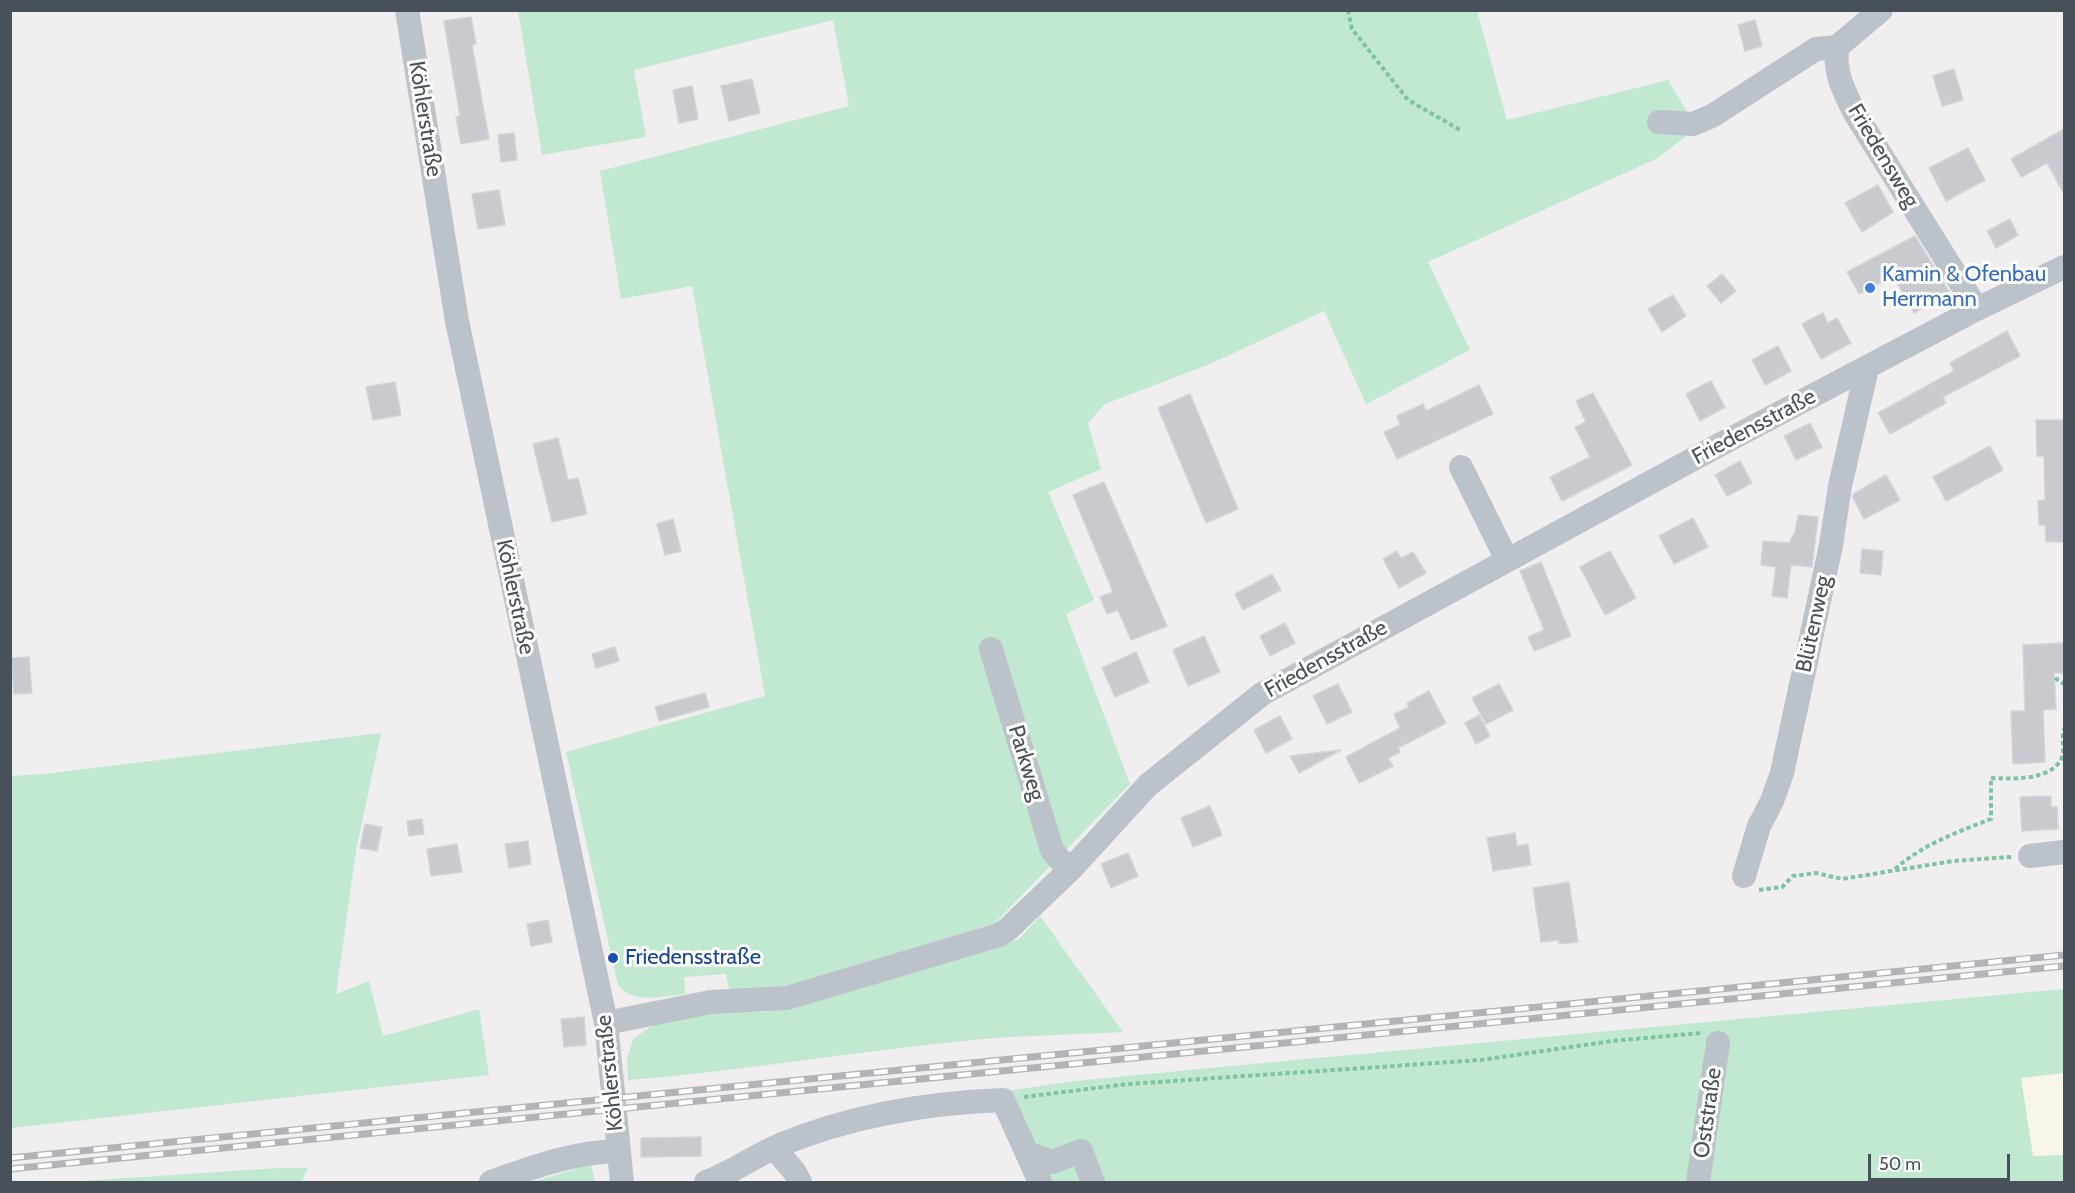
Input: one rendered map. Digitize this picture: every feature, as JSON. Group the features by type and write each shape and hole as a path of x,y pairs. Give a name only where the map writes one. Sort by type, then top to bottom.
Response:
{"street":[{"name":"Köhlerstraße","path":"407,10 457,321 606,1023 622,1182"},
{"path":"1659,122 1693,124 1712,116 1816,49 1837,47 1881,10"},
{"name":"Friedensweg","path":"1837,47 1835,63 1842,87 1856,115 1977,309"},
{"name":"Friedensstraße","path":"606,1023 711,1002 787,998 999,935 1073,867 1148,785 1262,694 1506,558 1977,309 2064,267"},
{"name":"Blütenweg","path":"1744,876 1759,826 1772,801 1782,773 1831,545 1840,486 1864,390 1867,368"},
{"path":"1461,467 1506,558"},
{"name":"Parkweg","path":"992,649 1052,850 1061,861 1073,867"},
{"path":"2030,856 2064,852"},
{"name":"Oststraße","path":"1698,1182 1718,1043"},
{"path":"706,1182 774,1148 833,1126 888,1111 946,1102 1003,1100 1040,1182"},
{"path":"774,1148 794,1171 800,1182"},
{"path":"491,1182 561,1159 596,1152 618,1151"},
{"path":"1027,1153 1052,1161 1081,1151 1093,1182"}],"path":[{"path":"1348,10 1352,28 1408,100 1462,131"},
{"path":"2055,678 2064,684"},
{"path":"1893,870 1908,857 1955,832 1991,819 1991,778 2018,779 2043,773 2056,766 2062,757 2064,729"},
{"path":"1744,876 1750,891 1782,887 1793,876 1816,873 1842,879 1953,861 2030,856"},
{"path":"1003,1100 1128,1084 1481,1060 1612,1041 1708,1033 1718,1043"}],"shaded area":[{"path":"2064,1073 2064,1155 2033,1157 2021,1078"}],"green space":[{"path":"518,11 1477,11 1507,120 1668,80 1697,128 1656,159 1428,262 1470,350 1366,404 1324,311 1210,364 1105,404 1088,423 1101,469 1048,492 1094,600 1066,614 1130,784 994,924 841,971 773,989 729,989 726,974 684,977 685,994 649,998 632,995 618,985 566,752 765,696 692,286 621,299 600,171 849,106 833,20 634,70 646,137 542,155"},
{"path":"381,733 356,851 336,994 369,981 383,1036 479,1009 489,1075 11,1128 11,776 44,774"},
{"path":"1040,916 1123,1032 973,1040 714,1072 628,1080 627,1059 633,1039 650,1027 676,1017 731,1011 763,1012 807,1004 851,987 1019,939"},
{"path":"2064,989 2064,1073 2021,1078 2033,1156 2064,1155 2064,1182 1034,1182 992,1093 1075,1081"},
{"path":"591,1164 595,1182 533,1182"},
{"path":"308,1168 301,1182 66,1182"}],"building":[{"path":"471,17 476,44 472,45 489,139 461,144 456,117 460,116 444,21"},
{"path":"1755,20 1762,46 1745,51 1738,25"},
{"path":"1954,69 1963,100 1942,106 1933,76"},
{"path":"752,79 760,113 729,121 721,86"},
{"path":"692,86 698,119 679,123 673,90"},
{"path":"2064,129 2064,194 2047,163 2021,177 2011,159"},
{"path":"514,133 517,160 501,162 498,135"},
{"path":"1968,148 1985,180 1946,201 1929,168"},
{"path":"1878,185 1893,212 1862,232 1845,203"},
{"path":"499,190 505,225 478,229 472,194"},
{"path":"2010,219 2018,235 1996,248 1987,231"},
{"path":"1915,236 1950,293 1914,313 1893,276 1859,294 1847,272"},
{"path":"1722,274 1736,291 1721,303 1707,286"},
{"path":"1673,295 1686,316 1662,332 1648,309"},
{"path":"1823,313 1828,323 1837,318 1851,343 1821,359 1802,324"},
{"path":"2007,331 2020,356 1943,397 1946,403 1890,434 1878,413 1954,371 1950,363"},
{"path":"1778,346 1791,371 1765,385 1752,360"},
{"path":"1711,381 1725,407 1700,421 1686,394"},
{"path":"395,382 401,415 373,420 366,387"},
{"path":"1479,385 1493,414 1397,459 1384,432 1400,425 1397,416 1423,404 1426,411"},
{"path":"1593,393 1632,465 1562,501 1550,477 1590,457 1575,427 1586,422 1576,401"},
{"path":"1190,394 1238,509 1206,523 1158,408"},
{"path":"2036,420 2064,420 2064,542 2046,542 2045,525 2039,525 2038,501 2045,500 2044,456 2037,456"},
{"path":"1810,423 1822,447 1796,460 1784,436"},
{"path":"558,438 568,480 578,478 587,514 552,522 533,444"},
{"path":"1990,446 2003,470 1946,501 1933,477"},
{"path":"1740,461 1752,483 1727,496 1715,475"},
{"path":"1886,475 1900,500 1864,519 1853,494"},
{"path":"1104,482 1167,626 1131,640 1118,610 1107,614 1100,597 1113,592 1073,495"},
{"path":"1798,515 1818,517 1812,567 1791,565 1787,598 1772,596 1776,567 1761,565 1763,541 1789,543 1795,532"},
{"path":"1693,518 1708,547 1674,564 1659,536"},
{"path":"673,519 681,551 665,555 657,524"},
{"path":"1862,549 1883,551 1881,575 1860,573"},
{"path":"1397,551 1401,558 1413,552 1426,573 1399,588 1383,559"},
{"path":"1610,551 1636,598 1605,615 1580,567"},
{"path":"1541,562 1571,636 1534,651 1528,637 1544,630 1520,571"},
{"path":"1272,574 1281,590 1243,610 1235,594"},
{"path":"1285,623 1295,643 1270,656 1260,636"},
{"path":"1204,636 1220,672 1188,686 1173,650"},
{"path":"2064,643 2064,673 2054,673 2056,709 2043,710 2045,762 2013,764 2011,711 2025,711 2023,645"},
{"path":"615,647 619,661 596,668 592,654"},
{"path":"1136,652 1149,682 1115,697 1102,668"},
{"path":"29,657 32,693 14,694 11,658"},
{"path":"1338,684 1352,712 1327,724 1313,696"},
{"path":"1499,684 1513,710 1486,724 1472,698"},
{"path":"1429,691 1446,723 1398,748 1400,752 1388,758 1393,766 1359,783 1346,757 1400,728 1394,714 1409,707 1407,703"},
{"path":"705,693 709,707 659,721 655,707"},
{"path":"1479,715 1490,736 1476,744 1465,723"},
{"path":"1280,716 1292,739 1266,753 1254,730"},
{"path":"1341,750 1299,773 1290,756"},
{"path":"2051,796 2051,807 2057,807 2058,829 2022,831 2020,797"},
{"path":"1210,806 1222,835 1193,847 1181,818"},
{"path":"422,819 424,834 409,836 407,821"},
{"path":"365,824 382,827 377,851 360,848"},
{"path":"1515,833 1517,846 1528,844 1531,865 1493,871 1487,838"},
{"path":"528,841 531,864 509,868 505,844"},
{"path":"457,844 462,872 431,876 427,849"},
{"path":"1128,853 1138,876 1111,888 1101,864"},
{"path":"1569,882 1578,942 1559,944 1558,940 1541,942 1533,888"},
{"path":"548,920 552,942 531,946 527,924"},
{"path":"584,1017 586,1045 564,1047 561,1019"},
{"path":"701,1137 701,1156 641,1157 641,1138"}],"railway":[{"path":"10,1158 2064,955"},
{"path":"10,1169 2064,966"}],"place":[{"name":"Kamin & Ofenbau Herrmann","path":"1870,288"},
{"name":"Friedensstraße","path":"613,958"}]}
